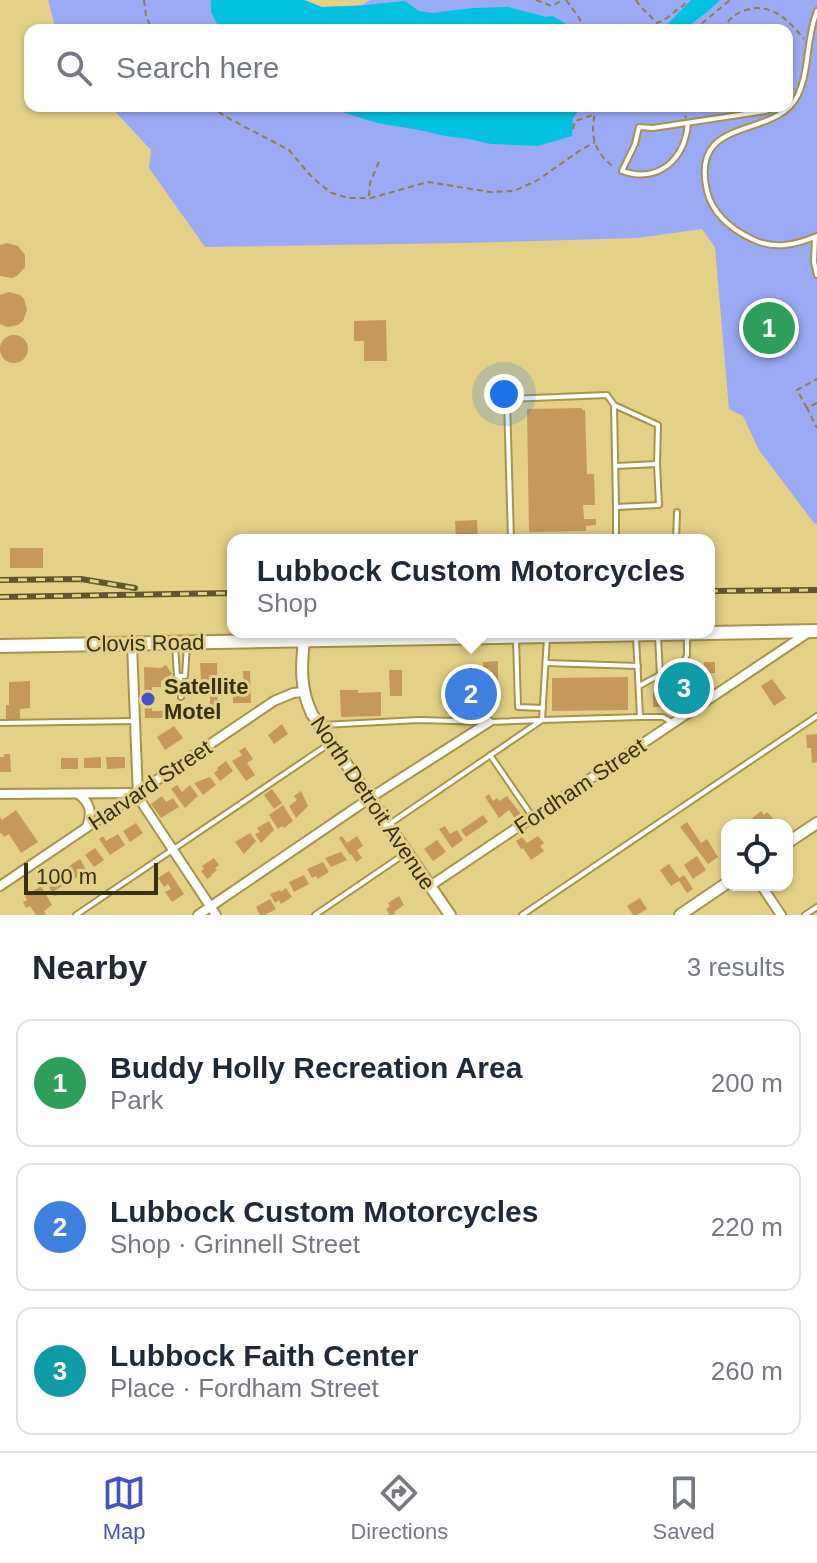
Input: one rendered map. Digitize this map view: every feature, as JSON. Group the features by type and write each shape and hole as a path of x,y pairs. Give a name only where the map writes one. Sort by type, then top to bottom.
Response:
{"highway":[{"name":"Clovis Road","path":"715,634 813,632"},
{"name":"Clovis Road","path":"0,646 445,638"}],"street":[{"name":"Fordham Street","path":"430,886 813,632"},
{"name":"North Detroit Avenue","path":"304,640 301,678 312,714 430,886 445,913"},
{"path":"132,644 138,797 213,911"},
{"name":"Harvard Street","path":"0,886 274,701 303,692"},
{"path":"198,915 213,911 370,798 489,722"},
{"path":"77,793 86,801 90,811 86,828"},
{"path":"0,794 138,793"},
{"path":"793,839 817,823"},
{"path":"680,915 721,887"},
{"path":"765,891 781,915"}],"lane":[{"path":"793,101 798,95 817,11"},
{"path":"688,123 687,137 681,151 660,171 646,175 622,171 639,127 653,128 759,112"},
{"path":"784,112 719,140 710,151 703,175 709,199 721,218 738,232 760,243 782,246 816,237 814,262 817,275"},
{"path":"511,534 507,399 607,395 614,405 658,425 659,505 616,507"},
{"path":"614,405 616,534"},
{"path":"615,466 657,464"},
{"path":"676,534 677,512"},
{"path":"516,638 518,707 543,708"},
{"path":"542,720 547,638"},
{"path":"636,638 640,717"},
{"path":"658,638 660,675"},
{"path":"639,686 684,662 687,638"},
{"path":"180,676 185,676 181,643"},
{"path":"181,643 177,676 180,676 181,697"},
{"path":"546,663 638,666"},
{"path":"522,915 817,716"},
{"path":"320,725 419,720 489,722 640,717 663,717 673,723"},
{"path":"388,825 542,720"},
{"path":"0,723 135,721"},
{"path":"76,915 332,742"},
{"path":"490,755 533,818"},
{"path":"315,915 407,852"},
{"path":"805,915 817,907"}],"path":[{"path":"144,0 149,24"},
{"path":"536,0 552,6 565,0 582,24"},
{"path":"636,0 657,23 684,5 686,0"},
{"path":"701,24 730,0"},
{"path":"727,24 739,12 757,7 772,10 790,24"},
{"path":"793,27 808,44"},
{"path":"219,112 289,150 309,174 332,193 348,198 369,198 428,182 490,192 514,191 538,180 595,142"},
{"path":"595,112 595,142 605,161 622,171"},
{"path":"684,112 688,123"},
{"path":"573,129 575,121 594,115"},
{"path":"369,198 370,183 380,159"},
{"path":"817,379 797,390 817,428"},
{"path":"807,408 817,403"}],"shaded area":[{"path":"48,0 304,0 322,7 362,5 370,0 817,0 817,524 759,450 743,416 729,409 715,247 702,229 637,238 205,247 149,168 151,150 116,112 793,112 793,24 54,24"},
{"path":"211,0 304,0 322,7 405,1 419,11 432,13 508,7 553,16 566,24 217,24 211,12"},
{"path":"691,0 720,0 691,24 668,24"},
{"path":"342,112 578,112 573,118 572,136 538,146 491,144 377,123"}],"building":[{"path":"0,245 18,246 25,255 25,267 12,278 0,276"},
{"path":"9,292 24,299 27,310 23,321 7,327 0,324 0,295"},
{"path":"386,320 387,361 364,361 364,341 354,341 354,321"},
{"path":"14,335 24,339 28,349 24,359 14,363 4,359 0,349 4,339"},
{"path":"527,409 585,410 587,474 594,474 595,505 583,505 584,519 596,519 596,525 586,526 586,531 529,532"},
{"path":"477,520 478,534 456,534 455,521"},
{"path":"10,548 43,548 43,568 10,568"},
{"path":"498,661 498,694 496,698 489,698 489,694 484,694 483,662"},
{"path":"704,662 715,662 715,673 703,673 704,683 685,696 688,701 678,709 674,703 668,707 653,707 653,692 664,692 689,675 688,668 704,668"},
{"name":"Satellite Motel","path":"200,663 217,663 218,717 145,718 144,667 161,668 166,665 172,674 161,681 161,687 152,687 152,711 210,710 210,683 208,680 201,681"},
{"path":"389,670 402,670 402,696 390,696"},
{"path":"243,671 250,671 251,703 233,703 233,691 244,691"},
{"path":"463,677 479,677 480,710 463,710"},
{"path":"628,677 628,710 552,711 552,678"},
{"path":"772,679 786,698 774,706 761,686"},
{"path":"30,681 30,708 20,709 20,719 6,719 9,682"},
{"path":"340,690 381,692 381,716 341,717"},
{"path":"446,700 459,700 459,712 446,713"},
{"path":"282,724 288,734 274,744 268,735"},
{"path":"174,726 183,738 165,750 157,737"},
{"path":"817,734 817,762 812,763 806,735"},
{"path":"245,747 253,759 247,763 255,775 246,781 232,761 242,755 239,751"},
{"path":"10,754 11,772 0,772 0,757"},
{"path":"101,757 101,768 84,768 84,758"},
{"path":"106,757 125,757 125,768 107,769"},
{"path":"61,758 78,758 78,769 61,769"},
{"path":"226,761 233,771 220,781 214,773"},
{"path":"210,777 216,785 203,795 194,783"},
{"path":"177,785 182,792 190,785 198,796 185,808 171,789"},
{"path":"272,789 282,803 274,809 264,795"},
{"path":"301,791 308,806 296,818 289,806 297,800 294,796"},
{"path":"489,794 493,801 507,796 521,814 515,818 509,810 499,818 485,797"},
{"path":"162,796 166,802 173,798 179,807 161,818 151,804"},
{"path":"283,805 293,821 278,829 269,815"},
{"path":"16,810 38,842 21,853 9,834 4,837 0,834 0,817 2,820"},
{"path":"761,811 764,815 767,812 773,819 751,819"},
{"path":"483,815 488,822 466,837 461,830"},
{"path":"269,821 274,830 261,843 255,834 260,832 257,828"},
{"path":"687,822 701,843 707,839 718,857 708,864 680,827"},
{"path":"136,823 143,833 130,842 123,831"},
{"path":"445,826 450,834 457,830 463,840 452,848 439,829"},
{"path":"250,833 256,841 244,854 235,842"},
{"path":"118,834 125,845 110,855 99,839 103,836 106,841"},
{"path":"342,836 347,843 357,836 363,846 357,850 362,858 356,862 339,838"},
{"path":"538,836 544,843 540,846 544,851 531,860 516,841 522,837 527,843"},
{"path":"437,840 446,852 433,861 424,849"},
{"path":"95,848 104,860 94,867 85,855"},
{"path":"341,852 347,860 331,867 325,858"},
{"path":"697,856 706,870 693,879 684,865"},
{"path":"214,858 219,865 207,879 201,871 204,869 202,866"},
{"path":"80,859 87,871 74,879 66,868"},
{"path":"323,862 329,872 318,879 316,876 312,878 307,869"},
{"path":"669,864 679,878 684,875 693,889 687,893 679,881 671,886 660,870"},
{"path":"169,871 184,894 172,902 165,892 171,889 168,884 164,887 158,878"},
{"path":"60,873 66,884 54,891 57,895 54,896 46,882"},
{"path":"304,875 309,884 294,892 289,882"},
{"path":"41,886 52,905 44,911 46,915 36,915 23,902 27,900 25,896"},
{"path":"286,888 292,897 281,904 279,900 275,903 270,894"},
{"path":"399,896 404,905 394,912 396,914 390,915 386,909 390,906 388,903"},
{"path":"640,898 647,909 633,915 627,906"},
{"path":"270,899 276,909 260,915 256,907"}],"railway":[{"path":"0,580 81,579 135,588"},
{"path":"715,591 817,590"},
{"path":"0,597 227,593"}],"place":[{"name":"Buddy Holly Recreation Area","path":"769,328"},
{"name":"Lubbock Faith Center","path":"684,688"},
{"name":"Lubbock Custom Motorcycles","path":"471,694"},
{"name":"Satellite Motel","path":"148,699"}]}
